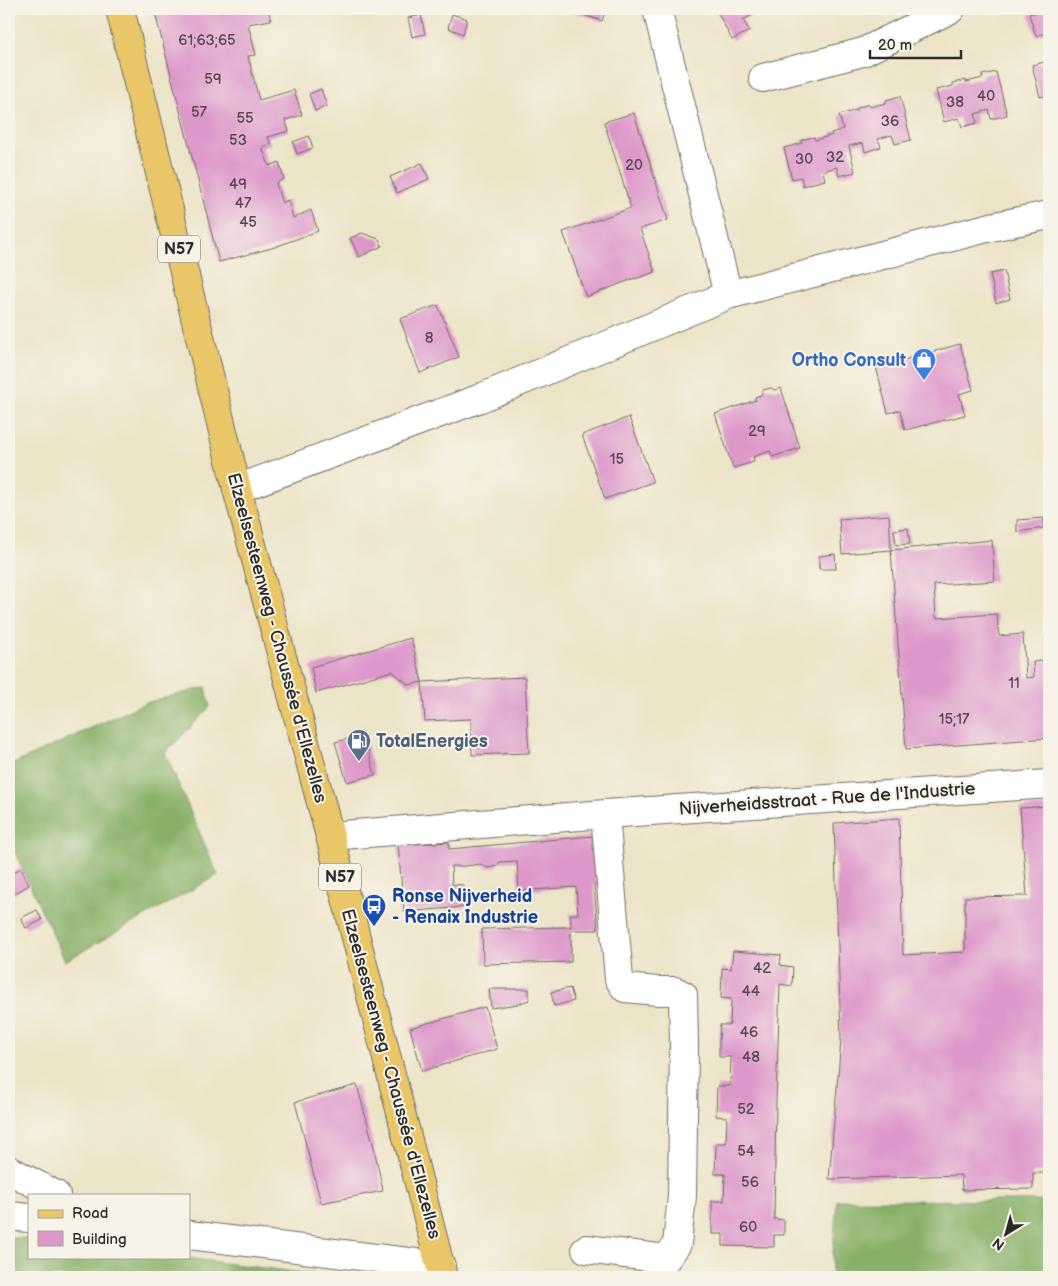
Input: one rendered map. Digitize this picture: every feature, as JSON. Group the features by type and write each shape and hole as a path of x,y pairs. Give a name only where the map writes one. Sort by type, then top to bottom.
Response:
{"main road":[{"name":"Elzeelsesteenweg - Chaussée d'Ellezelles","path":"120,9 237,489 330,836 442,1272"}],"street":[{"path":"658,9 728,295"},
{"path":"763,78 863,52 951,9"},
{"path":"237,489 478,399 728,295 991,227 1049,215"},
{"name":"Nijverheidsstraat - Rue de l'Industrie","path":"330,836 605,814 1049,784"},
{"path":"586,1248 666,1259 678,1244 682,1196 683,994 675,991 625,988 619,979 605,814"},
{"path":"9,1170 54,1194"},
{"path":"9,1216 28,1218"},
{"path":"190,1235 442,1272"}],"green space":[{"path":"206,687 210,707 165,753 218,875 65,961 9,840 9,766 145,703"},
{"path":"837,1200 1049,1201 1049,1277 831,1277"},
{"path":"9,1237 28,1239 28,1258 186,1258 335,1277 9,1276"}],"building":[{"path":"154,9 217,9 218,12 230,9 268,9 271,20 248,24 256,55 248,56 259,100 294,90 302,115 285,120 289,131 268,137 271,144 262,147 269,166 279,162 284,179 276,183 282,203 288,200 293,218 311,210 318,231 272,248 219,262"},
{"path":"565,9 606,9 602,21"},
{"path":"716,9 764,9 743,20 749,31 732,40"},
{"path":"1048,9 1049,32 1036,36 1029,14"},
{"path":"452,14 467,19 463,34 448,28"},
{"path":"421,15 425,34 412,37 408,18"},
{"path":"1049,61 1049,95 1040,97 1032,65"},
{"path":"996,72 1007,115 991,119 989,110 975,114 977,123 962,127 959,118 944,122 936,90 953,86 953,83 983,78 982,75"},
{"path":"321,89 327,106 315,111 309,94"},
{"path":"900,96 911,140 895,144 892,135 878,139 881,147 865,152 863,143 849,146 855,172 839,176 837,167 823,171 825,180 803,186 801,177 792,179 784,148 802,143 801,140 814,137 815,140 832,135 831,133 843,129 839,115 857,110 857,108 869,104 870,107 886,103 886,100"},
{"path":"634,113 668,220 640,229 655,272 586,297 563,232 631,208 604,122"},
{"path":"309,136 313,148 297,154 293,142"},
{"path":"422,163 429,179 397,193 390,177"},
{"path":"362,233 379,239 382,246 359,257 350,238"},
{"path":"1004,271 1010,299 996,303 990,274"},
{"path":"438,305 459,357 420,373 400,319"},
{"path":"960,344 973,390 959,394 965,415 905,430 900,410 888,413 876,367"},
{"path":"771,388 775,390 781,388 800,448 772,457 770,451 753,457 754,462 733,468 715,414 756,400 755,397 761,395 763,390"},
{"path":"629,417 653,482 605,499 582,435"},
{"path":"889,515 891,550 842,554 839,519"},
{"path":"1044,518 1044,528 1017,532 1017,520"},
{"path":"908,528 910,544 896,545 894,530"},
{"path":"992,540 995,581 934,585 936,618 997,614 999,636 1023,634 1026,678 1034,677 1033,662 1047,660 1045,638 1049,637 1049,738 906,749 891,550"},
{"path":"835,554 836,569 819,569 819,556"},
{"path":"411,638 422,682 409,685 392,671 316,693 311,667"},
{"path":"525,677 529,753 472,755 471,719 425,721 422,682"},
{"path":"364,735 375,775 347,782 335,742"},
{"path":"1049,806 1049,1173 1033,1173 1033,1189 962,1190 961,1175 829,1179 841,1040 834,823 899,818 903,955 965,952 965,897 1027,896 1020,808"},
{"path":"593,836 597,885 594,885 598,930 571,930 571,962 483,964 482,929 571,927 570,914 578,914 576,887 519,891 517,861 500,862 497,866 488,868 481,864 451,866 452,884 463,885 469,895 469,901 464,907 404,912 398,845 449,842 449,849"},
{"path":"21,868 29,885 11,896 9,892 9,875"},
{"path":"37,910 42,920 26,928 21,918"},
{"path":"733,951 781,955 780,965 793,967 792,986 780,984 774,1219 784,1220 784,1235 774,1235 774,1247 723,1246 723,1234 712,1234 712,1201 724,1201 725,1174 715,1174 716,1143 726,1143 727,1117 716,1116 717,1086 730,1086 731,1057 719,1057 720,1025 730,1025 731,999 721,998 722,968 731,969"},
{"path":"570,988 574,1001 554,1006 551,992"},
{"path":"489,989 529,989 529,1000 518,1004 491,1008"},
{"path":"485,1007 497,1049 422,1071 410,1028"},
{"path":"357,1085 373,1143 383,1191 321,1203 295,1102"}],"place":[{"name":"Ortho Consult","path":"924,381"},
{"name":"TotalEnergies","path":"359,762"},
{"name":"Ronse Nijverheid - Renaix Industrie","path":"374,927"}]}
